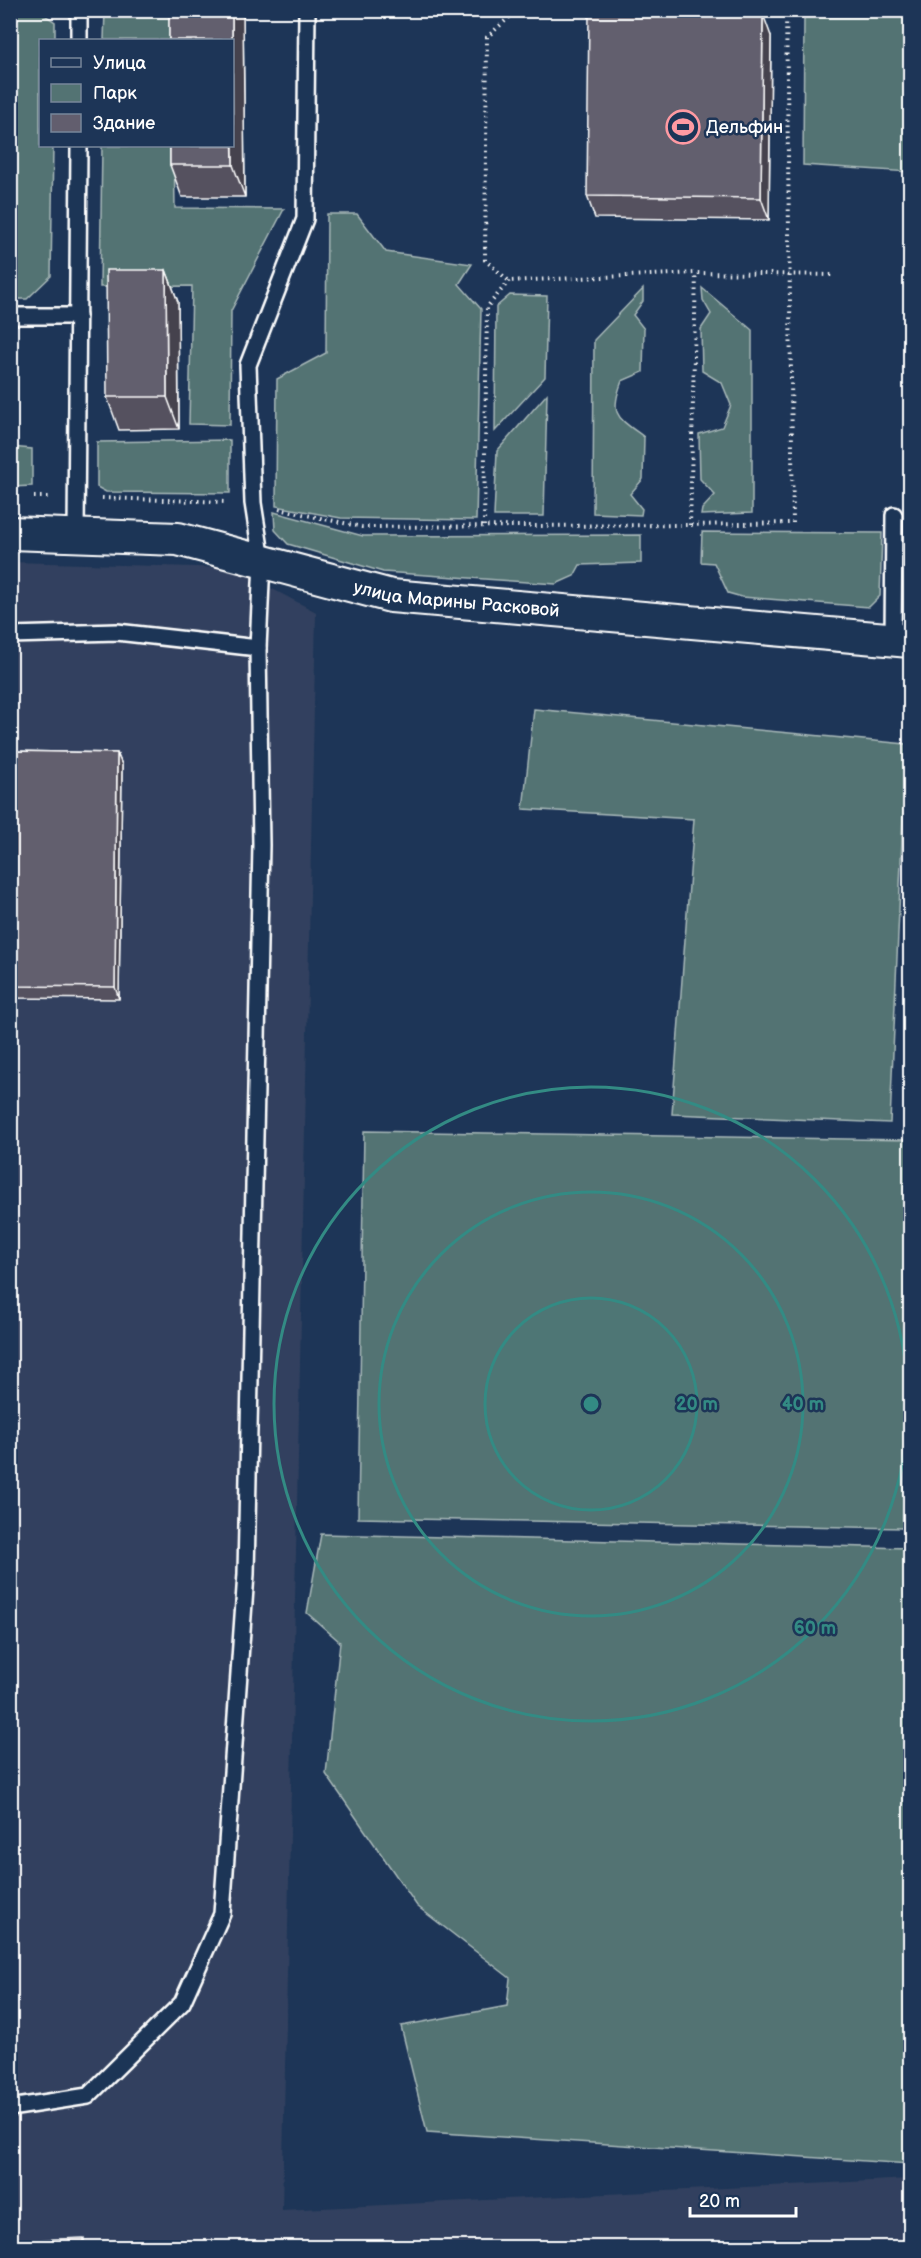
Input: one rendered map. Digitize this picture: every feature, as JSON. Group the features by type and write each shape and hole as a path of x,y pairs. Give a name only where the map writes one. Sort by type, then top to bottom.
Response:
{"street":[{"name":"улица Марины Расковой","path":"10,533 178,539 391,596 902,640"}],"lane":[{"path":"79,39 80,10"},
{"path":"10,2108 88,2096 182,2003 222,1914 246,1575 261,845 258,648 262,561 253,503 249,365 305,219 307,10"},
{"path":"76,536 79,147"},
{"path":"10,316 78,315"},
{"path":"894,515 902,640"},
{"path":"10,635 117,632 258,648"}],"path":[{"path":"628,10 513,12 487,38 485,260 509,281 696,273 833,275"},
{"path":"32,497 253,503 362,527 793,523 786,10"},
{"path":"690,525 696,273"},
{"path":"484,526 487,307 509,281"}],"shaded area":[{"path":"11,562 233,568 316,612 282,2210 910,2179 910,2247 11,2248"}],"green space":[{"path":"11,10 39,11 55,22 55,39 39,39 39,147 53,147 51,276 27,299 11,299"},
{"path":"105,11 172,11 172,39 104,39"},
{"path":"910,16 910,172 803,165 804,17"},
{"path":"102,147 174,147 175,208 284,209 231,311 230,425 189,424 192,286 100,287"},
{"path":"327,214 357,214 386,252 472,264 459,284 481,309 476,520 341,518 276,506 277,379 326,353"},
{"path":"702,288 752,330 752,513 701,515 702,509 715,495 700,479 699,434 722,427 731,405 722,383 702,371 701,329 711,314 703,300"},
{"path":"643,289 643,301 633,315 644,329 643,372 622,381 616,401 618,414 627,425 644,437 643,479 630,494 642,509 641,515 593,513 594,340"},
{"path":"510,295 547,296 545,377 495,431 496,307"},
{"path":"547,394 544,516 494,516 497,451"},
{"path":"230,440 230,493 106,492 97,487 97,442"},
{"path":"11,447 32,449 32,486 11,487"},
{"path":"274,512 363,536 641,535 641,563 580,565 574,576 556,584 383,572 288,544 275,530"},
{"path":"702,532 882,533 880,596 869,607 742,597 728,593 714,563 701,562"},
{"path":"910,532 910,602 904,586 907,533"},
{"path":"534,709 906,744 890,1123 672,1114 694,819 523,809"},
{"path":"364,1131 909,1140 903,1528 358,1518"},
{"path":"321,1534 909,1548 907,1694 910,1697 910,2164 427,2132 401,2026 507,2006 510,1978 417,1906 326,1774 340,1642 307,1613"}],"building":[{"path":"169,10 232,10 232,39 169,39"},
{"name":"Дельфин","path":"589,12 763,14 761,198 587,196"},
{"path":"170,147 233,147 233,165 170,165"},
{"path":"106,270 166,270 167,397 107,397"},
{"path":"10,751 117,753 115,987 10,986"},
{"path":"84,2238 84,2247 10,2247 10,2241"}],"place":[{"name":"Дельфин","path":"683,127"}]}
